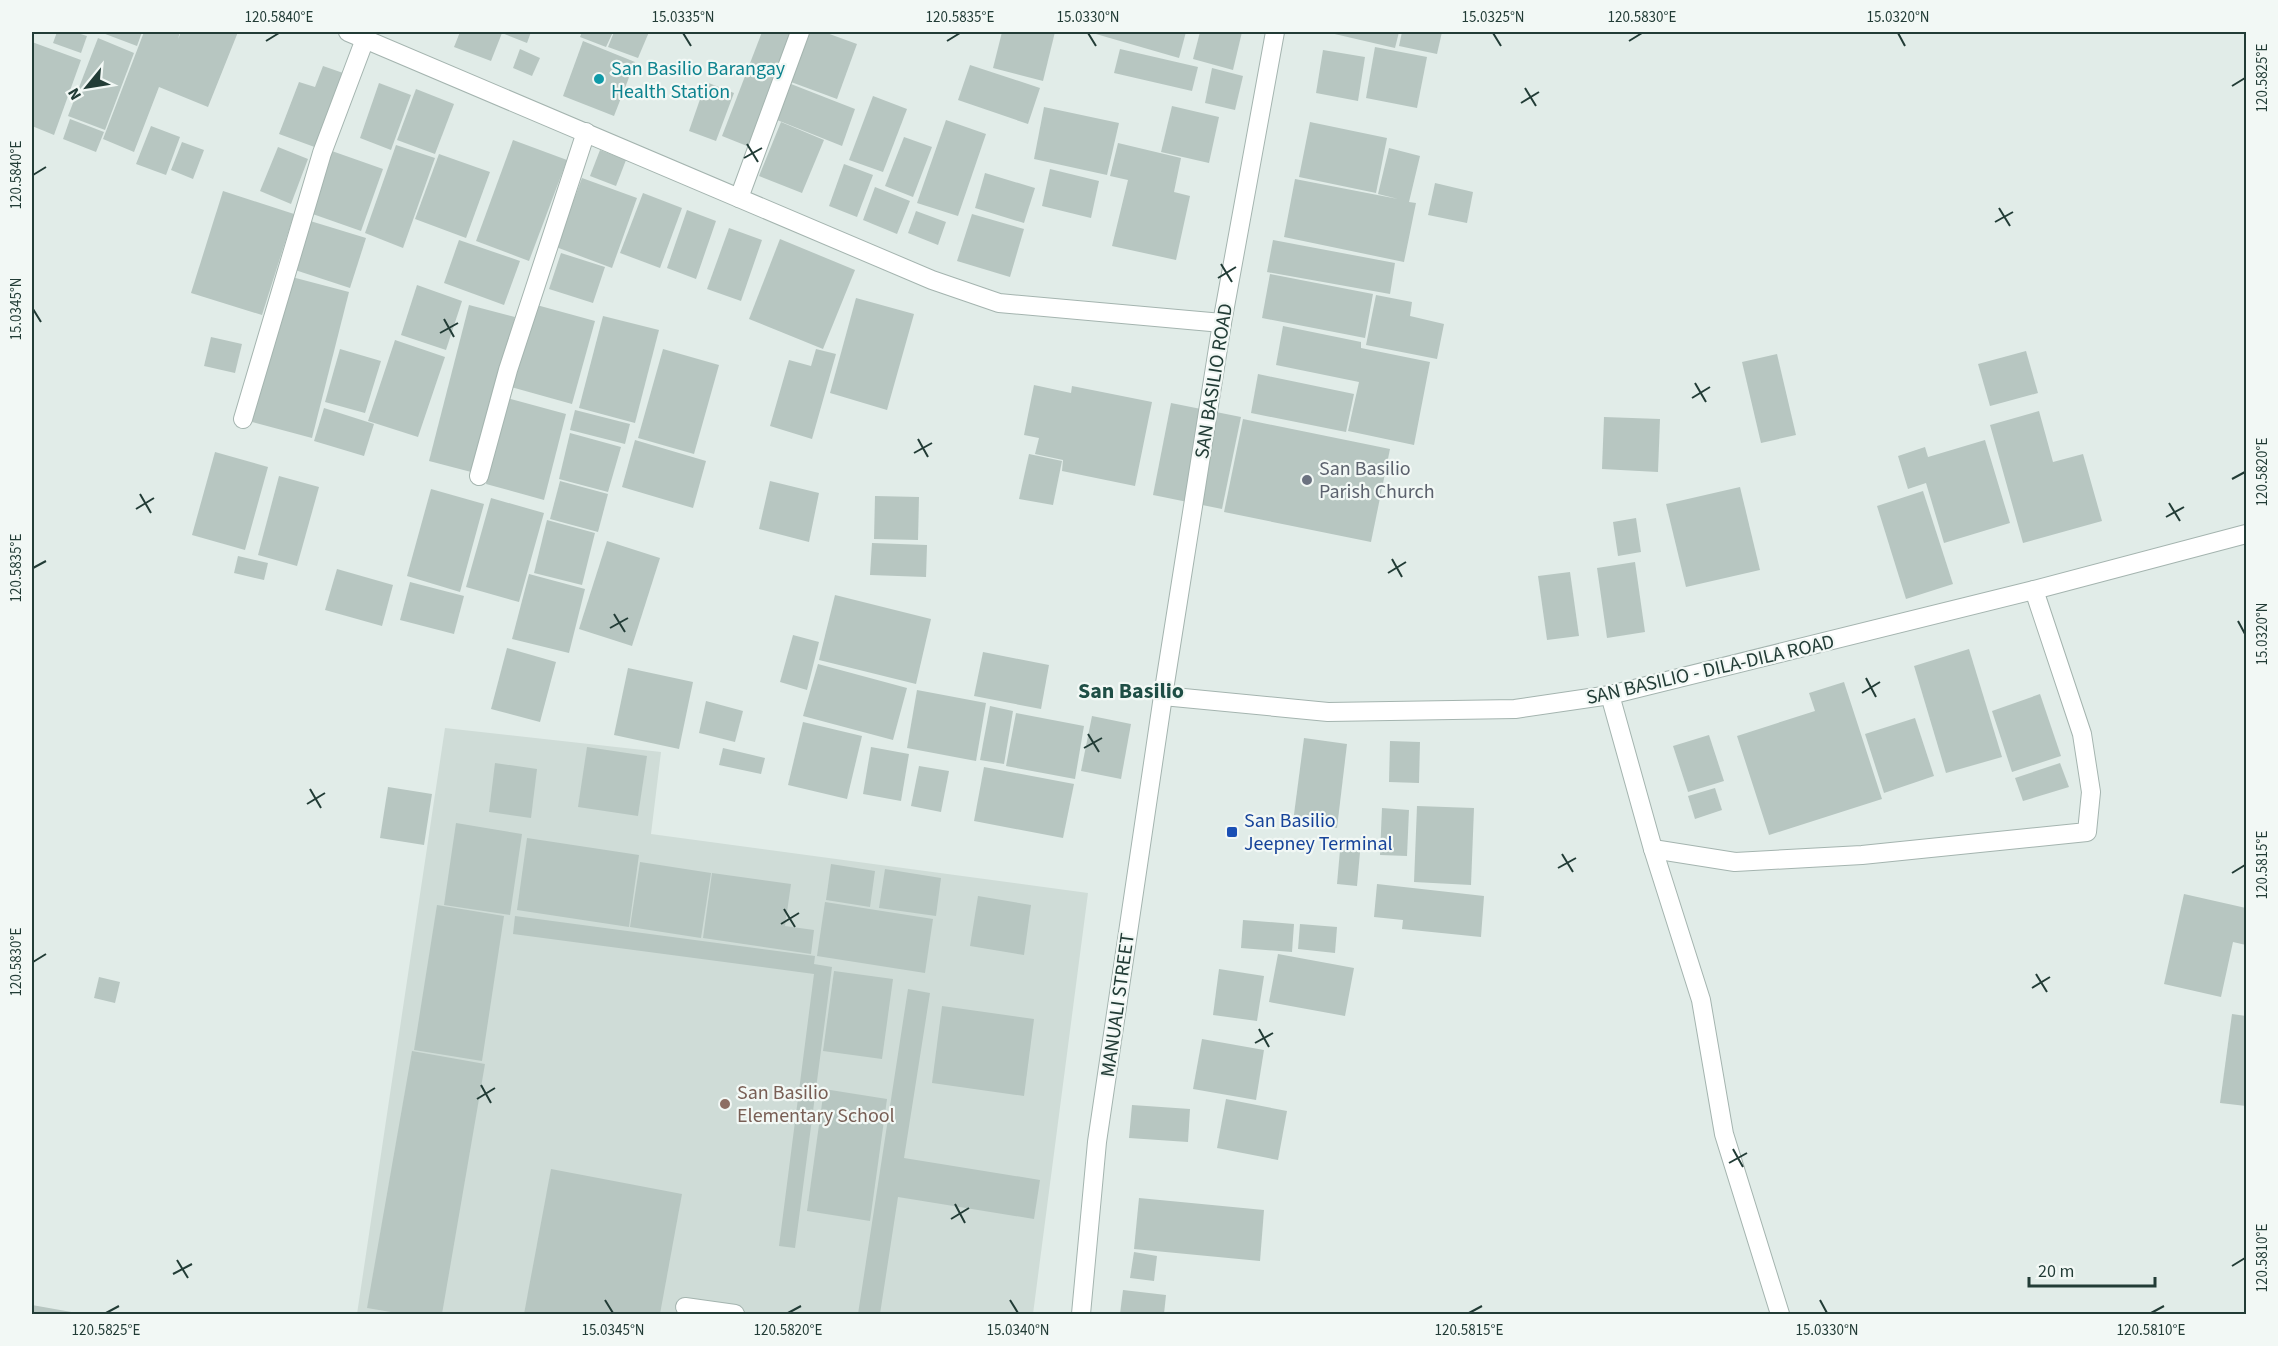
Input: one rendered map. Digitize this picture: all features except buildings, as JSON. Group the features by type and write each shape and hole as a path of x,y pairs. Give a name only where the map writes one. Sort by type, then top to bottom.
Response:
{"street":[{"path":"348,32 932,280 999,303 1222,323"},
{"path":"739,198 800,32"},
{"name":"SAN BASILIO ROAD","path":"1163,696 1222,323 1275,32"},
{"path":"243,419 322,153 365,39"},
{"path":"479,476 519,337 586,132"},
{"name":"SAN BASILIO - DILA-DILA ROAD","path":"1163,696 1328,712 1515,709 1610,695 2034,590 2247,534"},
{"path":"1653,849 1735,862 1862,855 2088,832 2091,792 2082,734 2034,590"},
{"path":"1610,695 1653,849 1701,999 1724,1134 1780,1314"},
{"name":"MANUALI STREET","path":"1081,1314 1097,1142 1163,696"},
{"path":"685,1307 735,1314"}],"shaded area":[{"name":"San Basilio Elementary School","path":"445,728 661,752 651,834 1088,893 1033,1314 357,1314"}],"place":[{"name":"San Basilio Barangay Health Station","path":"599,79"},
{"name":"San Basilio Parish Church","path":"1307,480"},
{"name":"San Basilio Jeepney Terminal","path":"1232,832"},
{"name":"San Basilio Elementary School","path":"725,1104"}],"district":[{"name":"San Basilio","path":"1131,690"}]}
